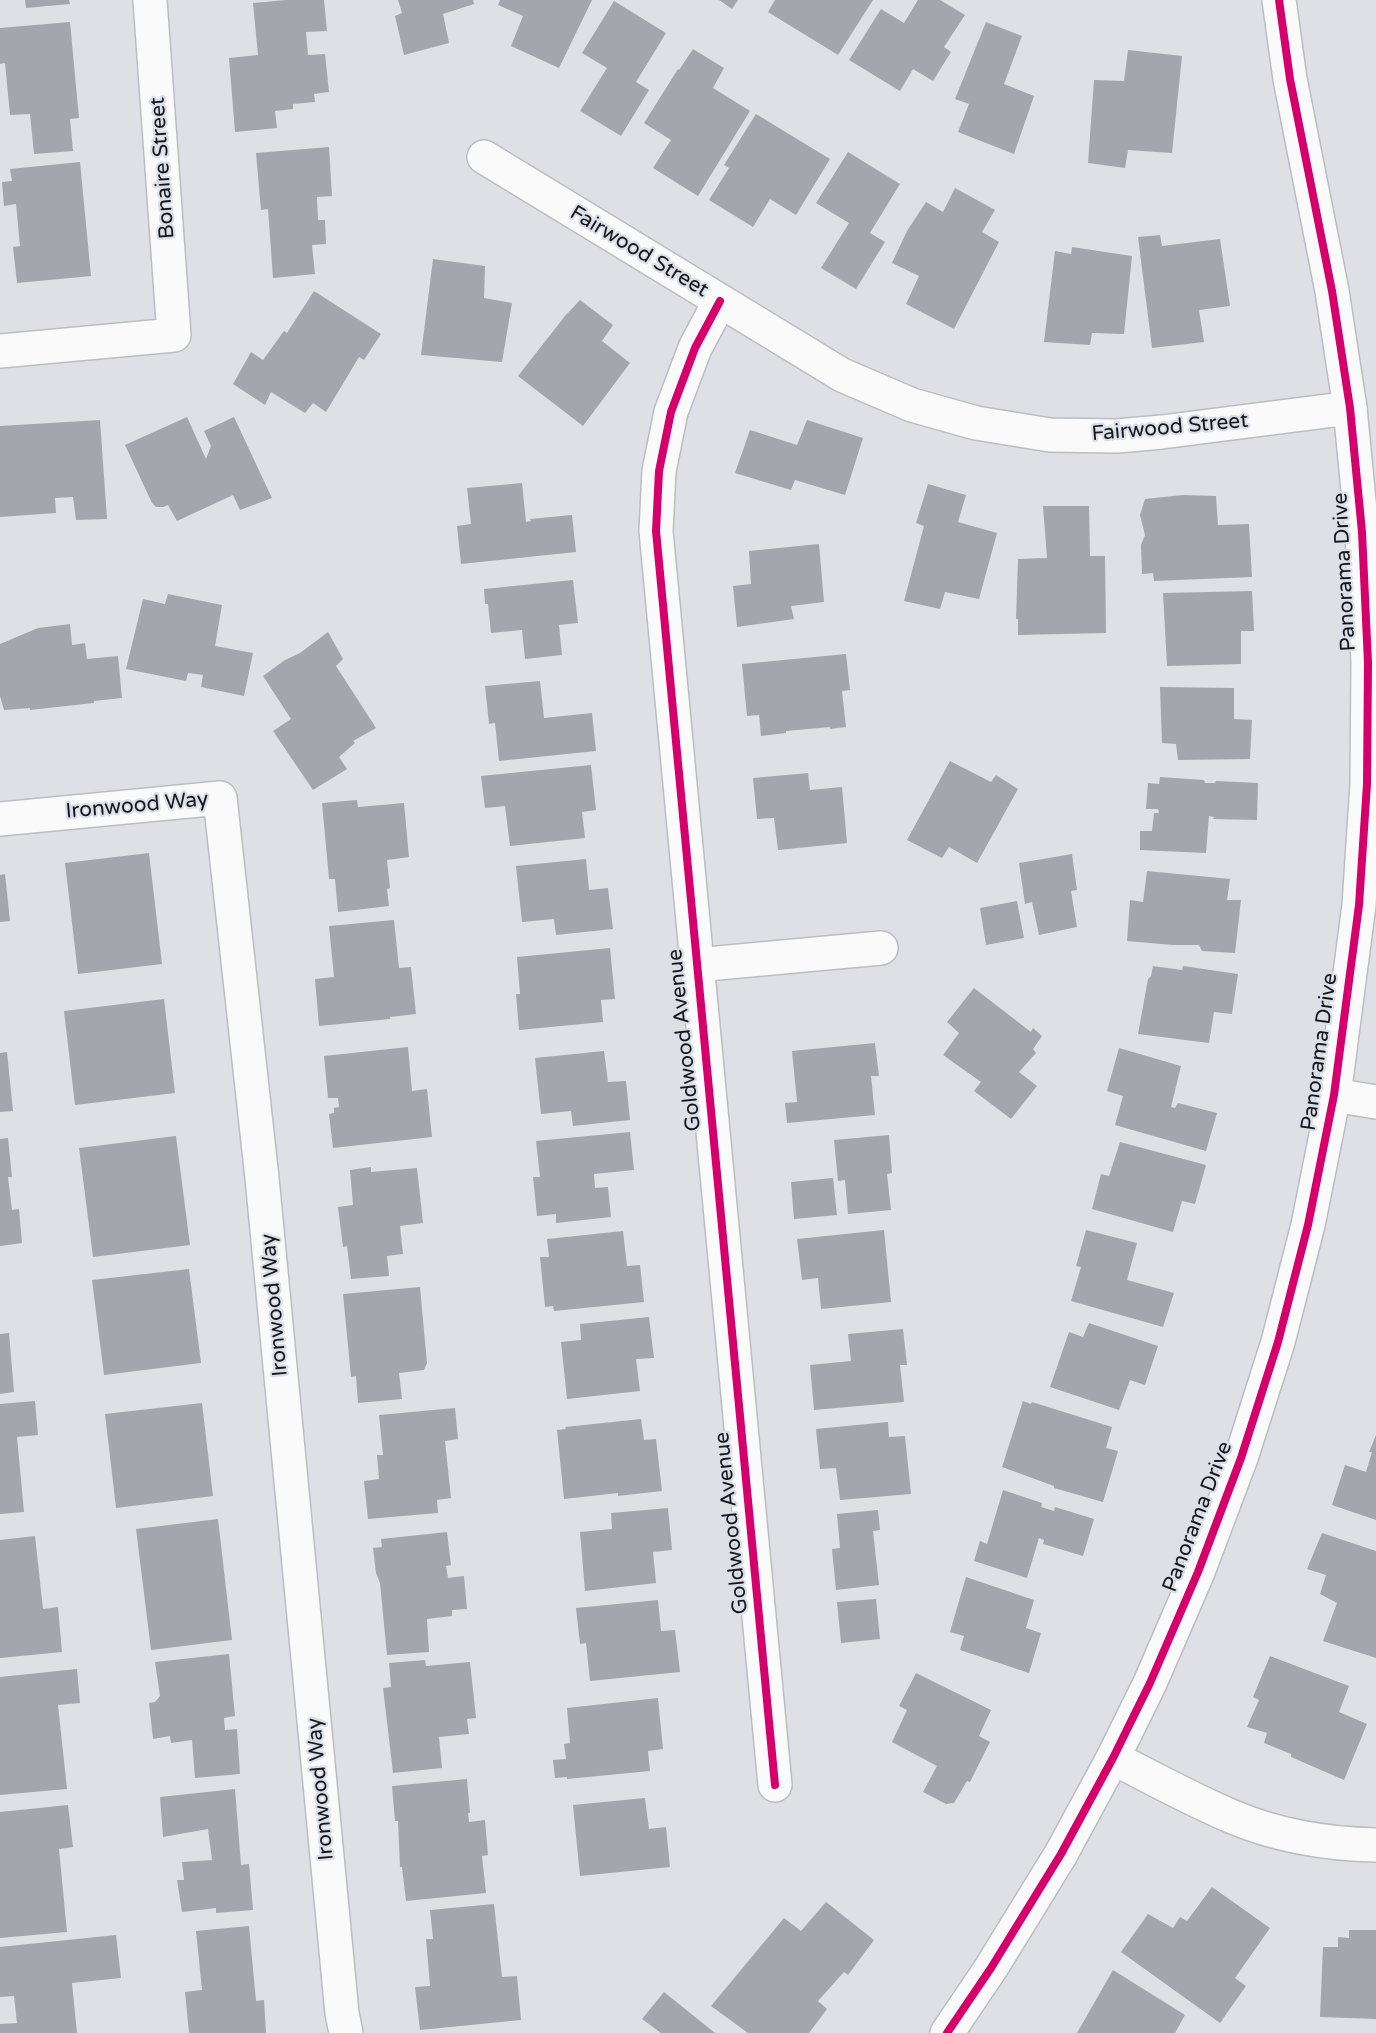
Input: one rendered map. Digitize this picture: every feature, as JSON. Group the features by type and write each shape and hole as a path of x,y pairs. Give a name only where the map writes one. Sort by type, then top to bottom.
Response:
{"street":[{"name":"Bonaire Street","path":"0,351 174,335 150,0"},
{"name":"Panorama Drive","path":"946,2033 991,1968 1061,1854 1113,1758 1150,1683 1198,1572 1241,1458 1278,1342 1308,1225 1334,1095 1359,905 1367,784 1367,651 1362,532 1350,408 1332,291 1290,79 1279,0"},
{"name":"Fairwood Street","path":"484,157 842,375 912,405 976,423 1050,435 1117,436 1350,408"},
{"name":"Goldwood Avenue","path":"720,301 694,348 671,412 660,471 656,531 775,1785"},
{"name":"Ironwood Way","path":"0,819 220,798 261,1166 346,2033"},
{"path":"696,965 881,948"},
{"path":"1334,1095 1376,1102"},
{"path":"1113,1758 1233,1818 1284,1834 1344,1844 1376,1845"}],"building":[{"path":"25,0 69,0 70,4 26,8"},
{"path":"324,0 327,31 306,32 308,55 325,54 329,92 314,94 315,102 293,104 293,109 275,111 277,128 235,132 229,58 258,55 253,3"},
{"path":"398,0 473,0 474,4 443,14 449,43 404,55 395,16 402,13"},
{"path":"500,0 592,0 559,68 511,46 523,16 498,5"},
{"path":"719,0 738,0 732,9"},
{"path":"775,0 873,0 838,55 768,12"},
{"path":"918,0 940,0 965,15 944,47 951,52 933,81 913,69 900,91 849,60 881,9 904,23"},
{"path":"614,1 666,33 636,82 649,90 621,136 580,111 607,68 582,53"},
{"path":"70,22 79,118 70,119 73,151 34,154 30,114 10,115 5,63 0,64 0,28"},
{"path":"986,22 1022,36 1004,84 1034,96 1014,154 958,132 969,104 955,99"},
{"path":"693,49 724,68 713,88 750,111 698,196 653,168 671,140 644,123"},
{"path":"1128,50 1182,56 1172,153 1128,150 1125,168 1088,163 1094,80 1124,81"},
{"path":"756,114 830,159 796,215 770,199 753,227 709,200 729,168 724,165"},
{"path":"329,147 332,196 317,197 318,220 325,220 326,244 312,245 315,274 273,278 268,209 261,210 256,153"},
{"path":"848,152 900,184 870,233 885,242 856,289 821,268 849,223 816,203"},
{"path":"80,162 91,276 17,283 13,247 20,246 16,204 4,206 2,182 12,181 10,169"},
{"path":"955,188 995,210 982,232 999,242 954,329 906,304 919,276 892,263 907,231 926,202 943,212"},
{"path":"1160,235 1162,246 1220,239 1230,306 1199,310 1204,342 1152,348 1138,237"},
{"path":"1072,247 1132,256 1124,334 1092,333 1090,345 1044,342 1055,251 1071,254"},
{"path":"433,259 485,266 484,298 512,303 502,362 421,355"},
{"path":"314,291 381,334 364,360 359,357 326,412 313,403 305,413 271,392 265,405 233,384 251,352 263,360 284,331 287,333"},
{"path":"580,300 613,325 602,341 630,363 583,426 518,376"},
{"path":"187,417 206,459 211,446 204,431 234,417 272,498 240,510 233,495 177,521 168,505 156,507 125,445"},
{"path":"100,420 107,519 76,520 73,497 55,498 56,513 0,517 0,426"},
{"path":"807,420 863,438 845,495 795,480 791,490 735,473 750,430 797,445"},
{"path":"522,483 526,522 531,521 530,519 572,515 576,552 461,564 457,526 471,524 467,488"},
{"path":"928,484 966,495 958,522 997,533 979,599 945,592 940,609 904,601 924,526 916,523"},
{"path":"1183,495 1216,496 1218,525 1249,524 1252,577 1154,581 1153,573 1142,574 1141,545 1145,535 1140,515 1145,499"},
{"path":"1043,506 1089,506 1090,556 1105,556 1106,633 1018,635 1018,619 1016,619 1018,559 1047,558"},
{"path":"819,544 824,602 791,606 794,619 737,627 733,586 751,584 749,551"},
{"path":"573,580 578,623 559,625 562,655 525,659 522,630 491,633 484,589"},
{"path":"1252,591 1254,631 1241,631 1241,664 1167,666 1163,593"},
{"path":"168,594 222,605 215,646 253,653 244,696 201,687 203,675 188,673 186,681 126,669 143,599 165,604"},
{"path":"70,624 72,645 85,643 87,659 118,656 122,698 30,710 30,708 4,710 0,696 0,644 38,628"},
{"path":"328,632 343,659 336,666 376,728 353,741 355,743 339,757 347,769 313,790 273,731 291,719 263,676"},
{"path":"846,654 850,690 842,691 846,727 786,731 786,733 761,736 759,715 747,716 742,664"},
{"path":"540,681 544,718 592,713 596,751 499,761 495,723 489,724 485,686"},
{"path":"1160,687 1234,688 1234,719 1252,720 1250,759 1178,760 1176,744 1162,743"},
{"path":"950,761 991,782 996,775 1018,789 977,863 949,847 942,858 907,840"},
{"path":"591,765 596,810 582,812 585,838 510,846 505,806 485,808 481,776"},
{"path":"808,773 810,790 842,787 847,843 778,850 774,818 757,819 753,778"},
{"path":"1160,777 1204,780 1205,783 1216,781 1258,783 1257,820 1213,819 1214,817 1209,816 1206,853 1140,850 1140,831 1152,831 1154,813 1159,813 1158,809 1146,809 1148,783 1159,784"},
{"path":"357,800 358,807 404,803 409,857 387,860 389,906 338,912 335,879 329,879 322,803"},
{"path":"149,853 162,964 78,974 65,863"},
{"path":"1072,854 1077,890 1071,891 1077,927 1039,935 1032,902 1025,904 1019,863"},
{"path":"586,859 589,890 608,888 613,929 556,935 554,919 522,922 516,866"},
{"path":"1147,871 1230,879 1227,900 1241,900 1235,953 1202,951 1199,945 1127,941 1130,900 1143,902"},
{"path":"5,874 10,921 0,922 0,875"},
{"path":"1017,901 1024,938 986,945 980,908"},
{"path":"394,920 399,968 411,967 416,1014 319,1026 315,979 334,977 329,926"},
{"path":"610,948 615,999 601,1000 603,1022 519,1030 516,994 520,994 517,957"},
{"path":"1153,966 1182,970 1183,966 1238,974 1232,1014 1214,1012 1209,1043 1138,1034 1148,979"},
{"path":"974,988 1031,1032 1033,1028 1042,1036 1033,1049 1036,1053 1019,1072 1037,1086 1011,1119 974,1091 981,1082 943,1055 959,1033 947,1022"},
{"path":"164,999 175,1093 75,1105 64,1011"},
{"path":"875,1043 879,1076 871,1076 875,1115 787,1123 785,1103 797,1102 792,1051"},
{"path":"408,1047 412,1091 427,1089 432,1137 333,1148 329,1114 334,1113 334,1108 339,1107 338,1098 328,1098 324,1056"},
{"path":"1119,1048 1181,1066 1171,1107 1175,1108 1178,1103 1217,1113 1206,1151 1115,1125 1123,1096 1107,1091"},
{"path":"604,1051 608,1082 626,1081 630,1120 573,1126 571,1111 541,1114 535,1058"},
{"path":"7,1052 13,1111 0,1112 0,1053"},
{"path":"630,1132 634,1170 594,1174 595,1188 608,1187 611,1217 556,1223 556,1214 537,1216 533,1177 540,1177 536,1141"},
{"path":"889,1135 892,1173 887,1174 891,1210 848,1214 845,1180 838,1181 834,1140"},
{"path":"176,1136 190,1245 93,1257 79,1148"},
{"path":"8,1138 12,1177 8,1177 12,1210 19,1209 22,1243 0,1246 0,1139"},
{"path":"1120,1142 1206,1165 1195,1204 1182,1201 1173,1232 1092,1209 1101,1174 1109,1176"},
{"path":"371,1167 371,1172 417,1168 423,1223 400,1226 403,1254 387,1256 389,1276 351,1279 347,1246 343,1247 338,1207 353,1205 350,1170"},
{"path":"833,1178 837,1215 794,1219 791,1182"},
{"path":"884,1230 891,1302 821,1309 818,1278 802,1280 797,1239"},
{"path":"1086,1230 1137,1243 1127,1280 1174,1293 1163,1327 1071,1301 1081,1267 1076,1266"},
{"path":"623,1231 627,1266 640,1265 644,1302 554,1311 553,1306 545,1307 540,1257 549,1257 547,1239"},
{"path":"189,1269 201,1363 104,1375 92,1280"},
{"path":"420,1287 427,1363 424,1370 399,1373 402,1399 358,1403 356,1376 351,1377 343,1294"},
{"path":"649,1317 654,1358 636,1359 640,1391 567,1399 561,1342 581,1340 580,1324"},
{"path":"1089,1323 1158,1346 1145,1385 1130,1380 1119,1410 1050,1387 1069,1332 1083,1337"},
{"path":"903,1329 907,1365 900,1365 904,1402 814,1410 810,1365 851,1361 848,1334"},
{"path":"9,1333 14,1392 0,1394 0,1334"},
{"path":"35,1401 38,1435 17,1437 24,1512 0,1514 0,1404"},
{"path":"1023,1401 1112,1427 1106,1448 1118,1451 1103,1502 1054,1488 1054,1486 1002,1467"},
{"path":"202,1403 213,1496 116,1508 105,1414"},
{"path":"455,1408 458,1439 445,1441 451,1498 437,1500 438,1513 368,1519 364,1481 379,1479 377,1455 383,1455 379,1415"},
{"path":"641,1419 644,1440 656,1439 662,1491 564,1499 557,1430 566,1429 565,1427"},
{"path":"888,1422 889,1437 905,1436 911,1494 840,1500 836,1468 820,1469 816,1429"},
{"path":"1376,1435 1376,1520 1332,1505 1345,1465 1366,1472 1372,1452 1369,1452"},
{"path":"1003,1490 1042,1503 1041,1507 1054,1511 1055,1507 1094,1519 1083,1556 1043,1544 1044,1540 1039,1538 1027,1578 974,1561 980,1541 987,1544"},
{"path":"668,1508 672,1550 653,1552 656,1583 585,1591 580,1532 612,1529 611,1513"},
{"path":"878,1510 880,1530 873,1531 879,1585 836,1590 832,1549 840,1548 837,1514"},
{"path":"218,1519 232,1640 151,1650 136,1529"},
{"path":"447,1532 451,1565 446,1566 448,1578 464,1576 467,1609 452,1610 452,1616 427,1619 429,1652 387,1655 380,1583 376,1573 373,1548 382,1547 381,1539"},
{"path":"1322,1533 1376,1551 1376,1658 1323,1641 1337,1603 1320,1594 1326,1575 1307,1569"},
{"path":"35,1536 43,1609 58,1607 62,1652 0,1658 0,1540"},
{"path":"966,1577 1034,1600 1026,1628 1041,1633 1029,1673 960,1650 964,1636 950,1632"},
{"path":"876,1599 880,1639 841,1643 837,1602"},
{"path":"658,1600 661,1631 675,1630 680,1672 590,1681 586,1643 580,1644 576,1608"},
{"path":"229,1654 235,1716 224,1718 225,1730 237,1729 240,1774 195,1778 192,1740 171,1743 170,1736 153,1739 149,1703 155,1702 160,1696 155,1662"},
{"path":"1270,1656 1349,1686 1339,1712 1367,1724 1344,1780 1264,1743 1267,1733 1247,1727 1259,1700 1253,1697"},
{"path":"425,1660 426,1666 470,1662 476,1718 467,1719 469,1734 439,1737 442,1768 393,1773 383,1688 391,1687 389,1663"},
{"path":"77,1669 80,1703 58,1705 67,1789 0,1795 0,1677"},
{"path":"916,1673 991,1710 979,1736 990,1742 970,1782 967,1781 954,1803 946,1804 923,1792 937,1766 892,1742 907,1710 899,1706"},
{"path":"658,1698 663,1749 648,1751 650,1771 567,1779 567,1777 555,1778 553,1760 566,1759 564,1744 570,1743 567,1708"},
{"path":"467,1779 469,1822 485,1820 488,1855 482,1856 486,1893 406,1901 402,1867 400,1867 398,1821 395,1821 392,1786"},
{"path":"235,1789 241,1865 249,1864 253,1910 216,1913 216,1908 182,1912 177,1880 184,1880 182,1862 212,1860 208,1829 163,1837 160,1797"},
{"path":"645,1798 649,1829 666,1827 670,1867 580,1876 573,1805"},
{"path":"68,1805 73,1847 59,1849 67,1932 0,1938 0,1812"},
{"path":"1212,1887 1270,1928 1235,1978 1246,1986 1220,2023 1121,1952 1148,1914 1173,1928 1180,1917 1187,1921"},
{"path":"826,1902 874,1940 848,1975 844,1972 818,2001 827,2009 809,2033 748,2033 711,2006 784,1918 801,1931"},
{"path":"494,1904 502,1977 517,1976 521,2020 420,2030 415,1987 430,1986 426,1939 433,1939 430,1910"},
{"path":"249,1926 256,2001 264,2000 266,2033 189,2033 185,1992 202,1990 196,1931"},
{"path":"1349,1930 1376,1930 1376,2019 1320,2017 1323,1947 1338,1947 1338,1937 1349,1938"},
{"path":"116,1935 121,1978 72,1983 77,2033 0,2033 0,2024 17,2023 14,1996 0,1997 0,1947"},
{"path":"1113,1970 1185,2015 1175,2033 1077,2033"},
{"path":"664,1992 715,2033 661,2033 642,2019"}],"cycle path":[{"path":"947,2033 991,1968 1061,1854 1113,1758 1150,1683 1198,1572 1241,1458 1278,1342 1308,1225 1334,1095 1359,905 1367,784 1368,663 1362,532 1350,408 1332,291 1290,79 1279,0"},
{"path":"720,301 695,348 671,412 659,471 656,531 775,1785"}]}
